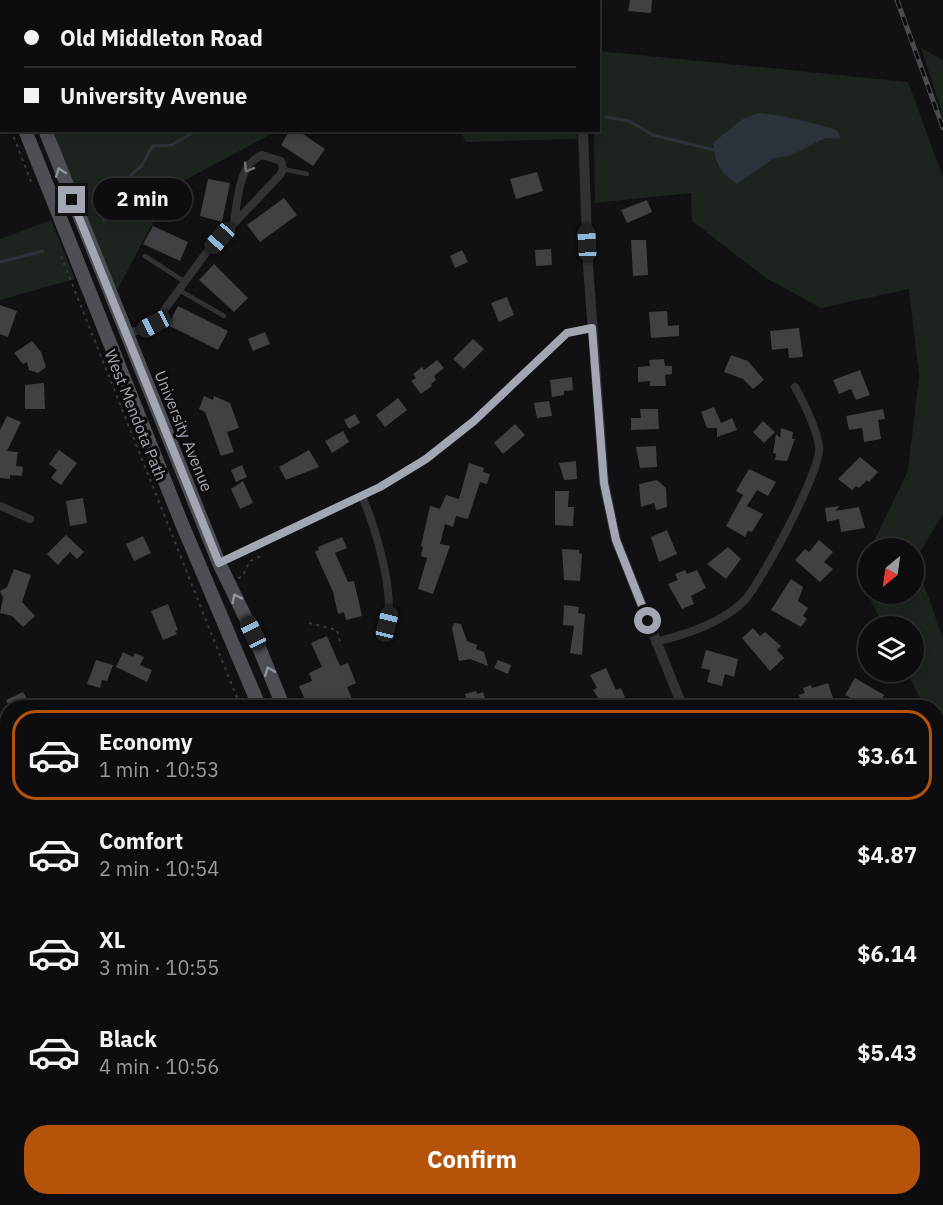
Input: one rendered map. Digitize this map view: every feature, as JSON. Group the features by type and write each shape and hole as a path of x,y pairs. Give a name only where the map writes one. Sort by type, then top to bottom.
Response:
{"main road":[{"path":"26,132 166,484 257,700"},
{"name":"University Avenue","path":"46,132 219,563 253,633 281,700"},
{"path":"75,254 114,328 126,333"},
{"path":"166,484 179,503 207,560 219,563"}],"street":[{"path":"583,132 592,328 604,483 616,540 680,700"},
{"path":"126,333 142,330 154,324 234,222 268,189 283,169 281,161 268,156 255,158 249,164 244,173 234,222"},
{"path":"219,563 362,496 426,459 474,421 567,333 592,328"},
{"path":"655,642 711,623 742,603 770,562 806,492 820,449 807,410 795,387"},
{"path":"362,496 387,589 390,609 387,624"},
{"path":"0,506 30,519"}],"lane":[{"path":"283,169 308,174"},
{"path":"145,256 185,282"},
{"path":"179,290 224,316"}],"path":[{"path":"12,132 36,194"},
{"name":"West Mendota Path","path":"57,246 238,700"},
{"path":"309,623 337,630 341,646"}],"shaded area":[{"path":"921,48 943,60 943,116 942,112"},
{"path":"600,51 908,82 943,177 943,514 924,545 924,538 875,538 908,471 919,376 909,289 821,308 766,278 692,221 691,193 595,203 594,132 600,132"},
{"path":"758,113 788,117 837,130 841,139 825,138 790,156 774,158 737,184 719,167 713,143 741,120"},
{"path":"53,132 275,132 172,187 117,290 96,248"},
{"path":"461,132 576,132 577,139 466,142"},
{"path":"51,220 75,279 0,300 0,239"},
{"path":"924,585 943,638 943,700 921,700 912,682 924,682 924,616 878,616 872,604 924,604"}],"building":[{"path":"630,0 652,0 651,13 628,11"},
{"path":"289,132 300,132 325,149 313,166 281,145"},
{"path":"537,172 543,191 516,199 510,179"},
{"path":"208,179 230,183 222,222 200,216"},
{"path":"284,198 297,215 260,242 247,225"},
{"path":"647,200 652,212 627,223 621,210"},
{"path":"153,226 188,242 180,261 143,244"},
{"path":"631,240 646,240 648,275 633,276"},
{"path":"551,249 552,265 536,266 535,250"},
{"path":"462,250 468,262 455,268 450,256"},
{"path":"214,264 248,298 234,312 199,280"},
{"path":"507,297 514,315 499,322 491,303"},
{"path":"0,305 17,311 8,337 0,334"},
{"path":"178,306 228,331 218,350 168,325"},
{"path":"667,311 668,326 679,325 679,336 651,338 649,312"},
{"path":"799,328 803,357 789,358 788,348 772,350 770,331"},
{"path":"265,332 270,344 253,351 248,339"},
{"path":"473,339 484,349 464,369 453,359"},
{"path":"32,341 41,352 46,367 38,373 29,370 27,362 23,364 14,353"},
{"path":"731,355 748,361 764,380 753,389 743,379 724,372"},
{"path":"664,359 665,366 672,366 672,374 665,375 666,386 650,386 650,381 638,382 638,367 650,366 649,360"},
{"path":"437,360 444,368 434,376 436,380 431,384 432,386 421,394 411,381 416,378 413,374 422,367 424,370"},
{"path":"860,370 870,395 856,400 851,389 839,394 833,380"},
{"path":"572,377 573,390 564,391 564,395 552,397 550,380"},
{"path":"44,383 45,409 25,409 25,385"},
{"path":"204,396 213,400 214,396 230,403 239,428 227,432 234,452 221,456 205,412 199,409"},
{"path":"398,398 407,410 385,427 376,415"},
{"path":"549,401 552,416 537,418 534,403"},
{"path":"714,407 721,423 732,418 737,430 717,437 717,428 707,428 701,412"},
{"path":"640,409 658,409 659,429 631,430 631,418 641,418"},
{"path":"883,409 885,419 878,420 881,439 864,442 862,428 849,430 846,416"},
{"path":"355,414 360,423 349,429 344,420"},
{"path":"7,416 21,422 7,451 18,452 16,466 23,467 22,476 10,475 10,479 0,478 0,430"},
{"path":"763,421 775,432 764,443 753,432"},
{"path":"515,424 525,435 503,454 494,443"},
{"path":"781,428 793,432 792,439 795,439 787,461 775,460 776,454 773,453 776,434 780,438"},
{"path":"343,431 349,442 332,453 325,441"},
{"path":"656,446 657,467 640,468 636,447"},
{"path":"59,450 77,463 61,485 51,478 57,470 49,464"},
{"path":"309,450 319,467 286,480 279,467"},
{"path":"860,457 878,472 869,482 867,480 859,488 856,486 852,490 838,479"},
{"path":"576,461 577,479 564,480 559,463"},
{"path":"469,463 484,468 483,472 490,474 487,484 480,482 468,519 456,516 453,527 445,524 440,544 450,546 433,594 418,589 427,558 421,556 423,547 421,546 430,506 440,509 446,495 459,499"},
{"path":"242,465 247,477 236,482 231,470"},
{"path":"749,469 776,482 768,496 757,490 747,506 763,514 752,532 748,531 745,537 726,526 743,495 736,491"},
{"path":"657,480 666,488 667,507 656,510 654,503 641,507 639,484"},
{"path":"243,481 253,503 240,509 231,489"},
{"path":"555,491 569,491 568,507 574,507 573,526 555,525"},
{"path":"83,498 87,523 70,526 66,501"},
{"path":"840,506 835,511 859,507 865,528 841,532 839,519 827,522 825,508"},
{"path":"667,530 677,554 659,562 651,537"},
{"path":"66,535 84,552 77,559 70,552 58,565 47,554"},
{"path":"143,536 151,553 134,561 126,544"},
{"path":"342,537 347,548 335,553 348,582 354,581 362,616 346,620 344,612 338,614 333,592 315,552 319,550 318,547"},
{"path":"819,540 833,552 824,562 833,569 820,582 795,560 805,549 809,552"},
{"path":"728,547 741,559 726,579 707,564"},
{"path":"562,549 579,550 582,554 580,581 564,580"},
{"path":"14,569 31,575 22,602 35,616 23,627 12,616 0,613 3,598 0,591 7,587"},
{"path":"685,570 687,574 697,570 706,588 691,596 694,604 682,609 668,584 678,580 675,574"},
{"path":"791,579 803,587 798,601 808,608 803,616 807,619 801,627 771,610"},
{"path":"168,604 178,630 175,631 177,634 163,640 151,611"},
{"path":"564,605 579,607 578,613 585,614 582,655 570,653 574,626 563,625"},
{"path":"454,623 461,624 467,641 477,645 476,649 484,652 488,666 470,659 459,661 452,628"},
{"path":"753,628 760,636 765,632 781,646 777,650 784,658 770,671 742,638"},
{"path":"327,636 340,666 348,663 356,683 347,687 353,700 305,700 299,686 312,681 309,673 322,667 311,643"},
{"path":"706,650 738,659 734,677 725,674 722,686 707,682 710,670 701,668"},
{"path":"123,652 133,657 135,653 144,657 140,665 152,670 147,682 116,667"},
{"path":"96,660 113,665 107,681 102,680 100,688 87,684"},
{"path":"498,660 511,665 508,674 494,668"},
{"path":"606,668 616,690 621,688 625,697 619,700 599,700 593,690 597,688 590,675"},
{"path":"855,678 858,682 884,695 881,700 855,700 845,695"},
{"path":"828,683 834,700 801,700 799,695 805,693 803,688 811,685 812,688"},
{"path":"23,692 28,700 6,700"},
{"path":"483,692 486,700 467,700 465,694"}],"waterway":[{"path":"606,117 629,121 653,135 714,150"},
{"path":"103,220 113,217 120,189 142,165 153,146 171,145 194,132"},
{"path":"0,262 43,251"}],"railway":[{"path":"897,0 943,128"}],"route":[{"path":"72,200 219,563 380,487 426,459 474,421 567,333 577,329 592,328 604,483 616,540 648,621"}]}
